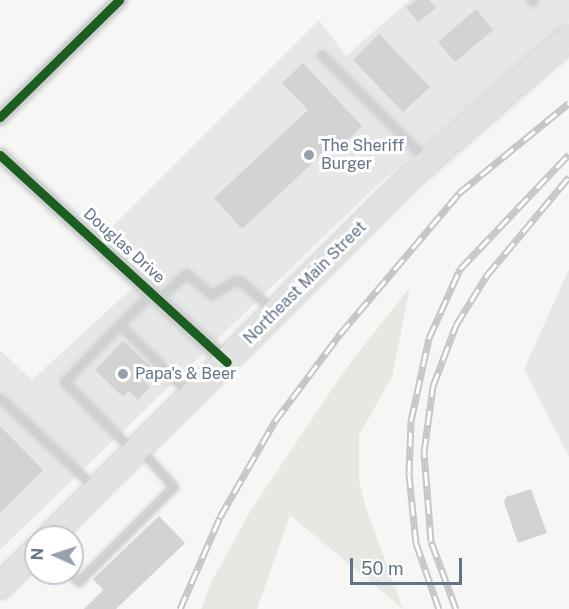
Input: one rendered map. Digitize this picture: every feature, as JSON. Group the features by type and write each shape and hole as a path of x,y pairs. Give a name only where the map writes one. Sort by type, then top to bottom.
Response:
{"main road":[{"name":"Northeast Main Street","path":"61,525 428,161 569,38"},
{"path":"0,586 24,562"}],"street":[{"path":"0,117 119,0"},
{"name":"Douglas Drive","path":"0,155 227,362"}],"lane":[{"path":"322,55 428,161"},
{"path":"84,577 174,487 65,382 120,325 187,274 194,276 212,295 236,281 242,282 276,313"},
{"path":"120,325 192,396"},
{"path":"0,398 97,490"}],"shaded area":[{"path":"410,0 569,0 569,21 375,187 0,550 0,350 32,380 143,278 104,235 319,20 346,56"},
{"path":"569,269 569,457 524,369"},
{"path":"410,287 392,377 359,435 359,481 365,505 403,609 290,515 257,609 201,609 212,581 251,510 345,370"}],"building":[{"path":"416,0 429,0 436,8 418,22 406,8"},
{"path":"476,9 493,30 455,62 438,42"},
{"path":"379,34 430,87 403,112 353,60"},
{"path":"303,63 362,126 342,146 336,141 242,229 214,198 308,110 282,83"},
{"name":"Papa's & Beer","path":"123,341 152,368 142,378 150,387 138,400 129,391 123,397 95,370"},
{"path":"0,426 43,470 0,513"},
{"path":"531,489 547,533 518,543 504,502 506,497"},
{"path":"159,516 185,543 116,609 84,609 103,590 93,579"}],"railway":[{"path":"180,609 220,517 275,421 340,334 459,193 569,103"},
{"path":"439,609 416,543 409,474 411,421 429,338 460,269 569,154"},
{"path":"456,609 431,541 424,452 433,386 456,325 487,275 569,177"}],"cycle path":[{"path":"0,117 119,0"},
{"path":"0,155 227,362"}],"place":[{"name":"The Sheriff Burger","path":"309,155"},
{"name":"Papa's & Beer","path":"123,374"}]}
